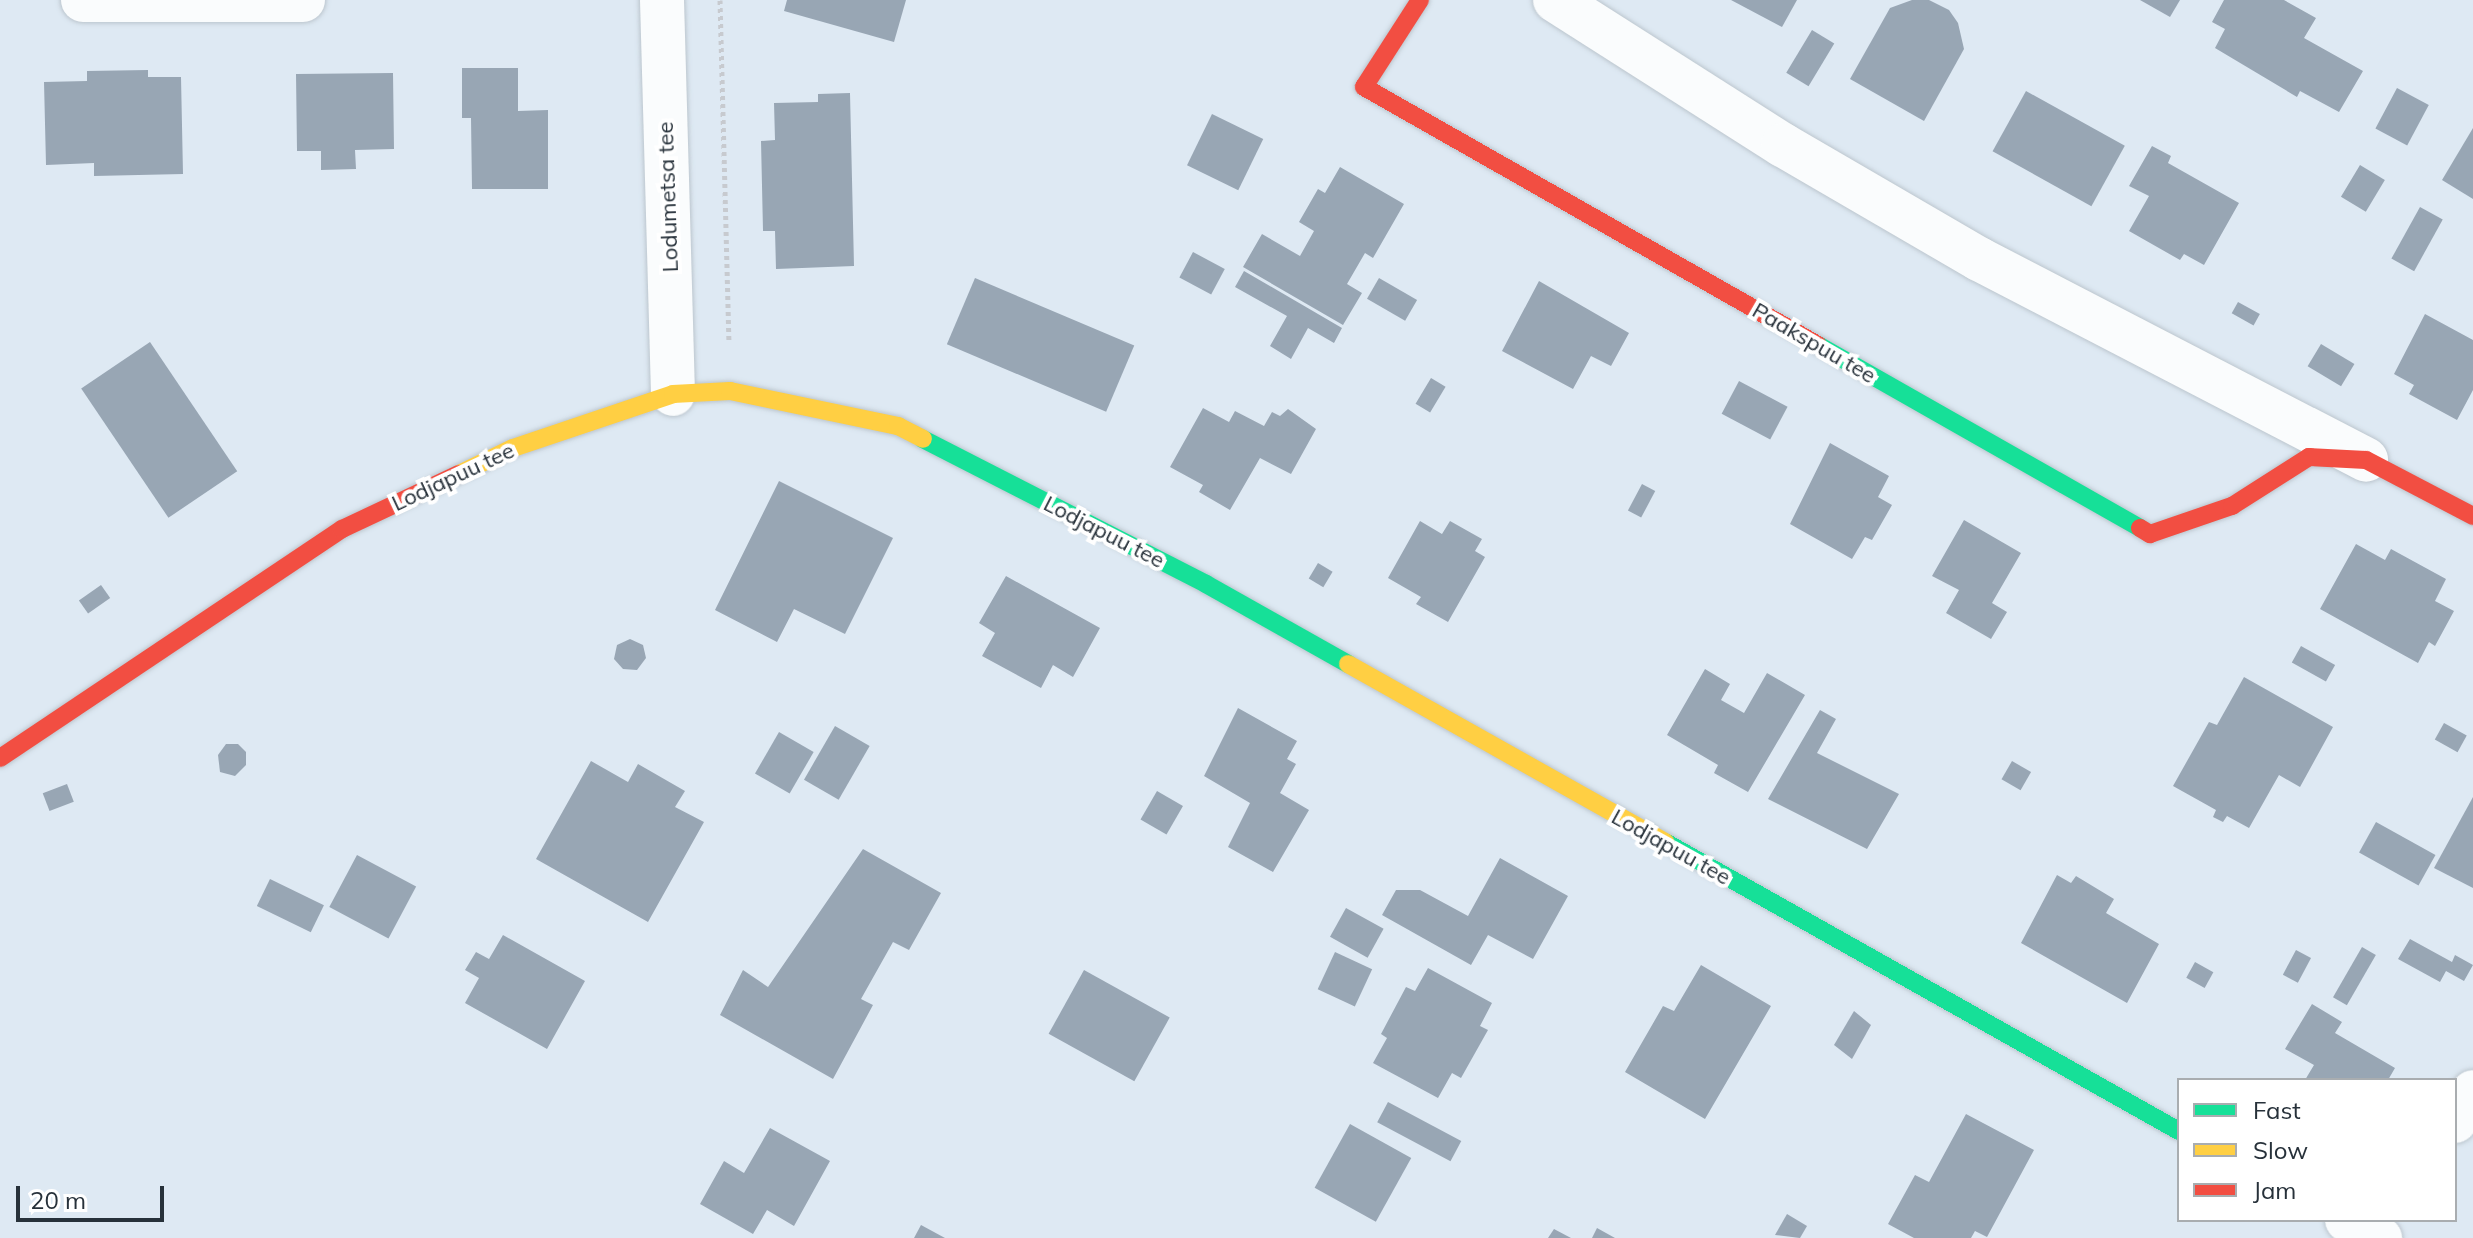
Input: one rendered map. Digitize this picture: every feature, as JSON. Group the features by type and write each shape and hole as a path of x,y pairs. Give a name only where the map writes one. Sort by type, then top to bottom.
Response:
{"street":[{"path":"83,0 303,0"},
{"name":"Lodumetsa tee","path":"662,0 673,394"},
{"name":"Paakspuu tee","path":"1420,0 1364,87 2150,534 2232,506 2309,457 2366,460"},
{"name":"Paakspuu tee","path":"1555,0 1783,145 1979,259 2473,516"},
{"name":"Lodjapuu tee","path":"0,758 342,529 513,448 673,394 730,391 910,432 1206,584 2177,1130"},
{"path":"2457,1118 2473,1092"},
{"path":"2351,1222 2381,1238"}],"path":[{"path":"720,0 730,391"}],"building":[{"path":"787,0 906,0 894,42 784,11"},
{"path":"1731,0 1797,0 1782,27"},
{"path":"1912,0 1929,0 1949,10 1958,23 1964,49 1924,121 1850,79 1890,8"},
{"path":"2140,0 2180,0 2170,17"},
{"path":"2224,0 2284,0 2316,18 2304,38 2363,71 2339,112 2300,91 2297,97 2215,48 2225,29 2212,22"},
{"path":"1812,30 1834,43 1809,86 1786,73"},
{"path":"462,68 518,68 518,111 548,110 548,189 472,189 471,118 462,118"},
{"path":"148,70 148,77 181,77 183,174 94,176 94,163 46,165 44,82 87,81 87,71"},
{"path":"393,73 394,149 355,150 356,169 321,170 321,151 297,151 296,74"},
{"path":"2397,88 2429,105 2407,146 2375,129"},
{"path":"2026,91 2125,146 2091,206 1993,151"},
{"path":"850,93 854,266 776,269 775,231 763,231 761,141 775,140 774,103 818,102 818,94"},
{"path":"1212,114 1263,139 1238,190 1187,165"},
{"path":"2473,128 2473,199 2442,180"},
{"path":"2152,146 2171,156 2168,163 2239,203 2204,265 2184,254 2180,260 2129,231 2149,196 2129,186"},
{"path":"2360,165 2385,180 2366,212 2341,197"},
{"path":"1340,167 1404,204 1373,258 1365,253 1347,284 1362,293 1343,325 1243,267 1262,234 1300,256 1314,231 1299,222 1318,189 1325,193"},
{"path":"2420,207 2443,220 2414,271 2391,259"},
{"path":"1193,252 1225,269 1211,295 1179,278"},
{"path":"1244,271 1342,328 1334,343 1308,328 1291,359 1270,346 1287,316 1235,287"},
{"path":"975,278 1134,346 1106,412 947,344"},
{"path":"1379,278 1417,300 1405,321 1367,299"},
{"path":"1539,281 1629,333 1611,366 1591,356 1573,389 1502,351"},
{"path":"2238,302 2260,314 2254,325 2232,313"},
{"path":"2425,314 2473,340 2473,390 2457,420 2409,394 2414,385 2394,374"},
{"path":"150,342 237,471 168,518 81,388"},
{"path":"2321,344 2354,364 2341,386 2308,366"},
{"path":"1431,378 1446,387 1430,412 1416,404"},
{"path":"1739,381 1788,407 1770,439 1722,414"},
{"path":"1203,408 1229,422 1235,411 1264,426 1272,412 1280,416 1288,409 1316,429 1291,474 1260,458 1230,510 1199,492 1203,485 1170,467"},
{"path":"1830,443 1889,476 1878,497 1892,505 1872,540 1865,537 1852,559 1790,524"},
{"path":"779,481 893,538 845,634 794,609 777,642 715,610"},
{"path":"1642,484 1655,491 1641,518 1628,510"},
{"path":"1964,520 2021,553 1992,603 2007,612 1991,639 1946,613 1959,590 1932,576"},
{"path":"1420,521 1442,534 1450,521 1482,539 1475,551 1485,557 1448,622 1416,604 1421,597 1388,578"},
{"path":"2356,544 2385,560 2391,549 2446,579 2435,601 2454,611 2435,646 2429,642 2418,663 2320,609"},
{"path":"1318,563 1333,572 1323,587 1309,578"},
{"path":"1006,576 1100,628 1073,677 1053,665 1041,688 982,656 995,633 979,623"},
{"path":"101,585 110,598 88,614 79,600"},
{"path":"630,639 643,645 646,658 637,670 623,669 614,659 617,645"},
{"path":"2301,646 2335,665 2326,682 2292,663"},
{"path":"1705,669 1730,684 1721,700 1744,713 1767,673 1805,695 1748,792 1714,773 1718,765 1667,735"},
{"path":"2244,677 2333,727 2300,787 2279,775 2249,828 2227,816 2223,822 2213,817 2216,810 2173,786 2209,722 2217,725"},
{"path":"1238,708 1297,741 1287,759 1296,764 1280,793 1309,810 1273,872 1228,847 1250,803 1204,776"},
{"path":"1820,710 1836,719 1817,753 1899,794 1867,849 1768,799"},
{"path":"2444,723 2467,736 2458,752 2435,740"},
{"path":"835,726 870,746 839,800 804,780"},
{"path":"779,732 814,752 790,794 755,774"},
{"path":"226,744 238,744 246,752 246,765 235,776 220,772 218,755"},
{"path":"591,761 628,782 638,764 685,791 675,807 704,822 648,922 536,859"},
{"path":"2012,761 2031,772 2021,790 2002,779"},
{"path":"67,784 74,802 50,811 43,793"},
{"path":"1157,791 1183,806 1166,835 1140,820"},
{"path":"2473,797 2473,888 2434,868"},
{"path":"2376,822 2435,855 2419,886 2359,853"},
{"path":"863,849 941,893 909,950 893,942 861,999 873,1005 833,1079 720,1015 743,970 768,987"},
{"path":"357,855 416,886 388,939 329,907"},
{"path":"1500,858 1568,896 1533,959 1488,935 1471,965 1382,915 1396,890 1420,890 1468,916"},
{"path":"2057,875 2071,883 2076,876 2114,899 2106,913 2159,944 2127,1003 2021,943"},
{"path":"270,879 324,905 311,932 257,906"},
{"path":"1346,908 1384,929 1368,958 1330,937"},
{"path":"503,935 585,981 547,1049 465,1003 479,978 465,970 476,952 489,959"},
{"path":"2410,939 2452,962 2455,955 2473,965 2464,981 2446,971 2440,982 2398,959"},
{"path":"2362,947 2376,955 2347,1005 2333,997"},
{"path":"2296,950 2311,958 2298,983 2283,975"},
{"path":"1335,952 1372,969 1355,1006 1318,989"},
{"path":"2195,962 2213,972 2205,988 2186,978"},
{"path":"1701,965 1771,1006 1705,1119 1625,1072 1663,1006 1674,1011"},
{"path":"1428,968 1492,1003 1480,1026 1488,1030 1461,1078 1452,1073 1438,1098 1373,1063 1387,1038 1381,1034 1406,987 1415,991"},
{"path":"1084,970 1170,1018 1134,1081 1049,1034"},
{"path":"2312,1004 2342,1022 2335,1033 2395,1068 2389,1078 2306,1078 2314,1065 2285,1049"},
{"path":"1854,1011 1871,1025 1852,1059 1834,1045"},
{"path":"1388,1102 1461,1141 1450,1161 1377,1122"},
{"path":"1966,1114 2034,1150 1987,1237 1975,1231 1971,1238 1914,1238 1888,1224 1915,1175 1929,1182"},
{"path":"1350,1124 1411,1158 1376,1222 1315,1188"},
{"path":"770,1128 830,1161 794,1226 767,1210 753,1234 700,1204 724,1161 744,1173"},
{"path":"1787,1214 1807,1226 1800,1238 1775,1235"},
{"path":"921,1225 945,1238 914,1238"},
{"path":"1597,1228 1615,1238 1592,1238"},
{"path":"1554,1229 1571,1238 1548,1238"}],"traffic: fast":[{"path":"1818,345 2140,528"},
{"path":"923,439 1206,584 1348,664"},
{"path":"1665,842 2177,1130"}],"traffic: slow":[{"path":"459,474 513,448 673,394 730,391 898,426 923,439"},
{"path":"1348,664 1665,842"}],"traffic: jam":[{"path":"1420,0 1364,87 1818,345"},
{"path":"2140,528 2150,534 2232,506 2309,457 2366,460 2473,516"},
{"path":"0,758 342,529 459,474"}]}
